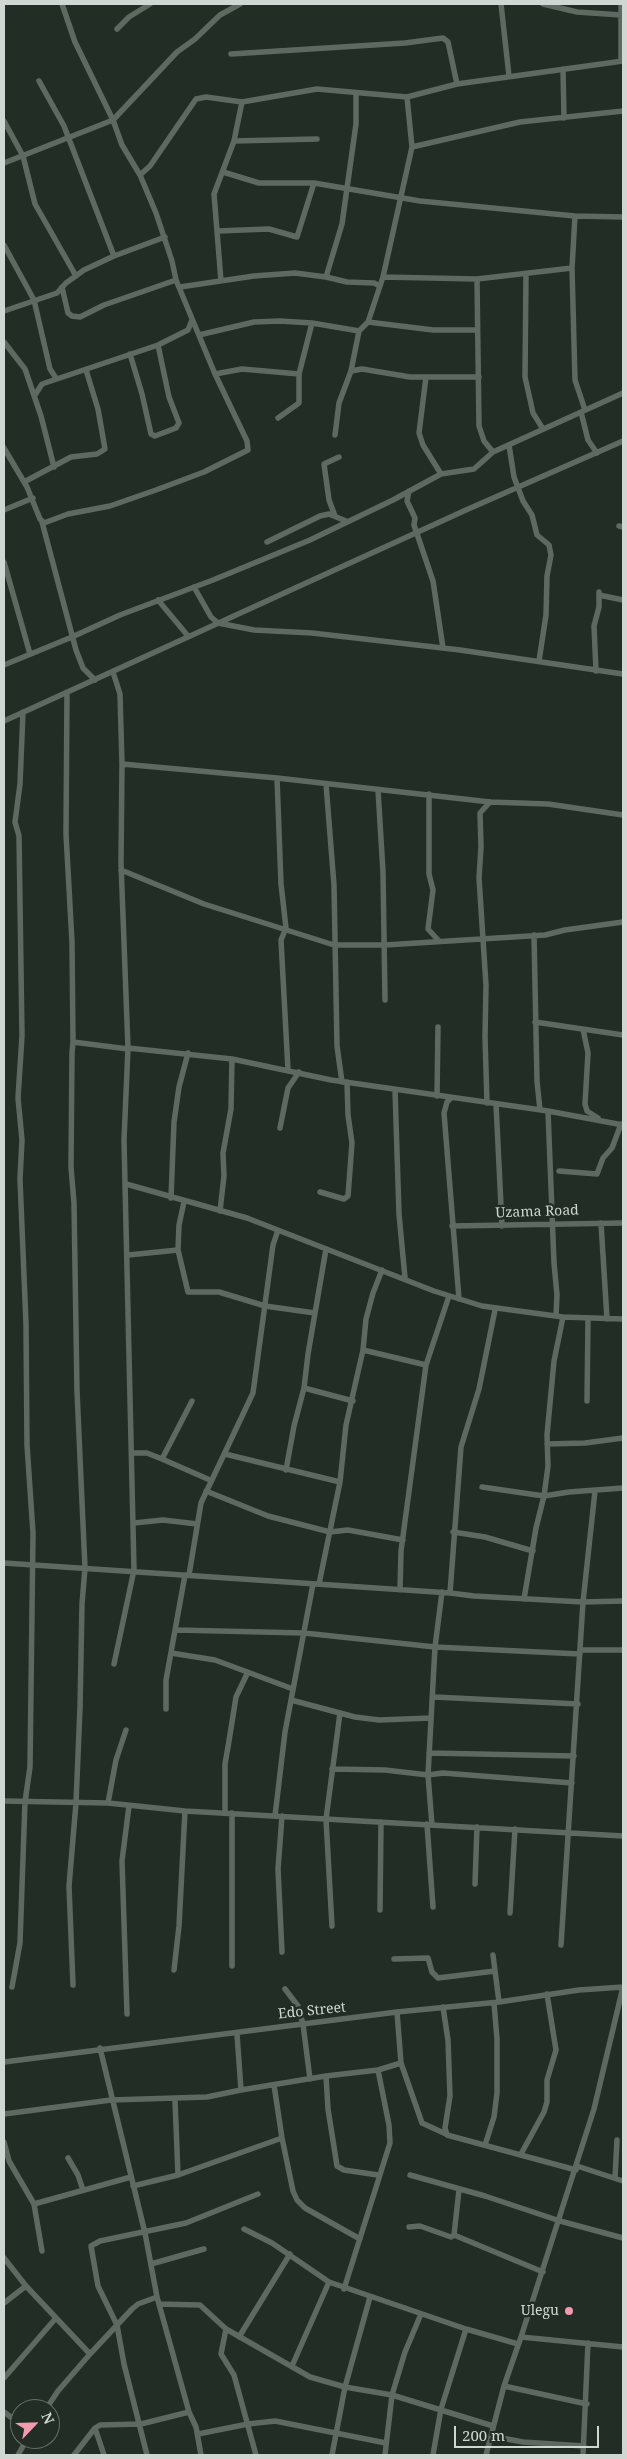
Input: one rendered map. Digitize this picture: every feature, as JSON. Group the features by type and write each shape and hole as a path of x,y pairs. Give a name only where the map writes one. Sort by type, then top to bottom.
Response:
{"street":[{"path":"42,522 46,523 68,514 110,506 156,490 204,472 248,450 247,441 215,374 192,320 185,297 176,280 165,237 140,175 122,145 113,120 75,42 62,4"},
{"path":"117,29 130,17 150,4"},
{"path":"4,163 113,120 177,52 196,39 220,15 240,4"},
{"path":"501,4 509,76"},
{"path":"543,4 577,12 621,15"},
{"path":"140,175 150,166 196,99 206,97 242,102 317,90 407,97 457,84 622,61 621,4"},
{"path":"231,54 405,43 443,38 448,42 457,84"},
{"path":"563,69 564,118"},
{"path":"39,81 68,138 114,256"},
{"path":"326,277 342,224 348,188 356,124 356,94"},
{"path":"335,435 339,403 351,372 359,332 368,322 383,277 399,198 412,147 407,97"},
{"path":"221,281 214,194 234,140 242,102"},
{"path":"412,147 520,122 623,111"},
{"path":"4,121 23,156 35,204 76,276"},
{"path":"234,140 317,139"},
{"path":"223,172 259,183 314,183 399,198 575,216 623,217"},
{"path":"217,231 268,229 297,238 314,183"},
{"path":"575,216 572,268 575,380 588,440 597,453"},
{"path":"4,311 57,293 76,276 114,256 165,237"},
{"path":"4,246 34,300 50,369 56,378"},
{"path":"383,277 477,280 572,268"},
{"path":"180,287 295,273 380,286"},
{"path":"526,274 525,377 533,413 543,429"},
{"path":"62,287 68,313 72,316 80,317 104,305 176,280"},
{"path":"477,280 479,426 484,441 494,452"},
{"path":"185,297 192,286"},
{"path":"35,395 38,386 56,378 86,370 158,345 188,330 192,320"},
{"path":"199,335 254,322 280,321 312,323 359,332"},
{"path":"368,322 433,330 477,330"},
{"path":"278,418 299,403 299,374 312,323"},
{"path":"4,342 24,369 35,395 54,467"},
{"path":"130,354 151,434 155,436 176,428 179,424 169,397 158,345"},
{"path":"215,374 242,369 299,374"},
{"path":"24,482 76,455 96,454 105,448 98,409 86,370"},
{"path":"351,372 376,370 410,377 479,377"},
{"path":"426,377 419,433 440,474"},
{"path":"4,665 120,615 194,588 310,540 440,474 474,469 494,452 623,393"},
{"path":"4,721 466,510 623,442"},
{"path":"509,445 510,464 518,489 532,514 537,535 549,546 551,555 546,576 546,615 539,661"},
{"path":"4,448 6,455 33,498 42,522 72,637 83,668 95,680"},
{"path":"336,516 328,492 324,464 339,457"},
{"path":"409,491 407,501 419,533 433,581 443,648"},
{"path":"4,510 33,498"},
{"path":"267,542 291,528 320,516 329,514 346,521"},
{"path":"4,562 30,654"},
{"path":"194,588 211,617 218,623 254,630 312,633 443,648 623,674"},
{"path":"596,671 594,626 599,594 623,600"},
{"path":"158,600 188,636"},
{"path":"113,672 120,694 122,764 121,870 128,1049 124,1140 134,1523 134,1570 114,1664"},
{"path":"67,692 66,834 72,942 73,1042 71,1167 74,1203 77,1392 85,1568 82,1604 76,1803 69,1886 74,1958 73,1985"},
{"path":"12,1987 20,1943 25,1802 30,1767 33,1534 27,1445 26,1332 20,1179 22,1140 18,1098 22,1036 19,836 15,822 20,784 23,712"},
{"path":"122,764 277,778 490,802 548,804 623,815"},
{"path":"277,778 286,928 281,940 288,1070"},
{"path":"320,1192 344,1199 348,1196 352,1143 345,1082 337,1046 334,885 326,784"},
{"path":"378,790 385,945 385,1000"},
{"path":"429,794 429,874 433,890 428,929 439,941"},
{"path":"487,1103 486,985 479,878 481,847 480,813 490,802"},
{"path":"121,870 204,904 334,944 385,945 534,935 623,922"},
{"path":"534,935 535,1022 540,1110"},
{"path":"535,1022 623,1035"},
{"path":"438,1027 438,1096"},
{"path":"584,1030 588,1053 585,1104 587,1111 601,1121"},
{"path":"73,1042 232,1059 345,1082 548,1111 622,1124 612,1148 602,1158 597,1174 558,1171"},
{"path":"171,1198 174,1122 179,1087 188,1053"},
{"path":"220,1211 224,1176 223,1153 229,1129 231,1109 232,1059"},
{"path":"280,1128 288,1088 299,1072"},
{"path":"395,1090 399,1214 405,1278"},
{"path":"451,1098 447,1102 444,1113 459,1299"},
{"path":"496,1104 502,1226"},
{"path":"548,1111 547,1130 554,1278 557,1295 556,1316"},
{"path":"126,1184 278,1230 449,1296 495,1310 588,1319 623,1319"},
{"path":"184,1202 179,1225 178,1250 188,1292 218,1292 265,1306 315,1313"},
{"name":"Uzama Road","path":"452,1226 623,1223"},
{"path":"601,1224 607,1320"},
{"path":"166,1709 166,1680 197,1524 206,1491 253,1393 273,1245 278,1230"},
{"path":"286,1470 294,1426 304,1388 326,1249"},
{"path":"128,1255 178,1250"},
{"path":"282,1952 278,1869 279,1816 285,1732 304,1633 330,1532 340,1482 346,1425 353,1401 363,1350 366,1319 382,1270"},
{"path":"400,1590 402,1540 426,1365 449,1296"},
{"path":"450,1593 453,1532 461,1447 479,1389 495,1310"},
{"path":"524,1600 547,1475 547,1444 554,1361 563,1317"},
{"path":"587,1401 588,1319"},
{"path":"363,1350 426,1365"},
{"path":"304,1388 353,1401"},
{"path":"162,1459 192,1401"},
{"path":"547,1444 585,1443 623,1438"},
{"path":"133,1453 147,1453 210,1480"},
{"path":"225,1454 340,1482"},
{"path":"482,1487 544,1496 623,1488"},
{"path":"206,1491 268,1516 330,1532 348,1530 402,1540"},
{"path":"561,1945 578,1704 583,1602 595,1491"},
{"path":"134,1523 163,1520 197,1524"},
{"path":"453,1532 485,1537 533,1551"},
{"path":"4,1563 134,1570 442,1592 524,1600 623,1601"},
{"path":"433,1906 428,1775 436,1647 442,1592"},
{"path":"176,1630 304,1633 436,1647 580,1652 623,1650"},
{"path":"171,1653 215,1660 247,1674 293,1689"},
{"path":"232,1966 225,1764 236,1698 247,1674"},
{"path":"434,1697 578,1704"},
{"path":"291,1700 340,1713 379,1720 431,1718"},
{"path":"332,1926 326,1819 340,1713"},
{"path":"108,1803 116,1760 126,1730"},
{"path":"429,1753 574,1756"},
{"path":"332,1769 385,1770 428,1775 443,1773 572,1783"},
{"path":"4,1801 108,1803 184,1811 623,1836"},
{"path":"127,2014 122,1861 123,1835 129,1806"},
{"path":"174,1970 179,1926 184,1811"},
{"path":"380,1910 381,1822"},
{"path":"475,1884 478,1827"},
{"path":"510,1913 515,1829"},
{"path":"485,2144 494,2117 497,2093 497,2002 493,1955"},
{"path":"394,1959 428,1958 432,1972 438,1978 495,1971"},
{"path":"486,2455 504,2386 560,2221 594,2109 623,1987"},
{"name":"Edo Street","path":"4,2062 100,2048 236,2034 397,2012 623,1987"},
{"path":"285,1989 298,2006 303,2024 310,2079"},
{"path":"521,2154 544,2112 548,2094 547,2080 556,2050 547,1994"},
{"path":"443,2007 448,2040 450,2096 445,2128 447,2135"},
{"path":"397,2012 402,2063 422,2123 447,2135 623,2181"},
{"path":"236,2034 241,2090"},
{"path":"100,2048 151,2264 157,2297 189,2412 198,2434 201,2455"},
{"path":"4,2114 111,2100 175,2100 207,2097 326,2076 378,2070 402,2063"},
{"path":"344,2289 373,2201 378,2175 391,2134 378,2070"},
{"path":"326,2076 328,2109 337,2166 344,2170 378,2175"},
{"path":"274,2085 282,2138 293,2191 297,2200 304,2208 360,2239"},
{"path":"175,2100 178,2175"},
{"path":"133,2186 178,2175 282,2138"},
{"path":"615,2178 616,2140"},
{"path":"4,2142 6,2161 34,2204 42,2251"},
{"path":"68,2158 78,2174 83,2190"},
{"path":"410,2174 560,2221 623,2238"},
{"path":"34,2204 130,2177"},
{"path":"454,2235 459,2190"},
{"path":"147,2455 141,2424 124,2364 117,2325 98,2286 91,2246 100,2241 144,2234 186,2223 258,2194"},
{"path":"409,2227 420,2226 451,2237 454,2235 543,2272"},
{"path":"244,2229 290,2254 329,2282 344,2289 466,2330 518,2344"},
{"path":"151,2264 204,2249"},
{"path":"239,2337 290,2254"},
{"path":"4,2258 26,2286 90,2354"},
{"path":"292,2366 329,2282"},
{"path":"4,2302 26,2286"},
{"path":"53,2399 90,2354 138,2304 157,2297"},
{"path":"332,2455 345,2387 370,2297"},
{"path":"159,2304 200,2305 226,2329 310,2377 345,2387 392,2395 493,2426"},
{"path":"385,2455 392,2395 405,2352 421,2314"},
{"path":"4,2378 56,2318"},
{"path":"226,2329 221,2354 234,2375 256,2455"},
{"path":"433,2455 441,2409 466,2330"},
{"path":"521,2337 623,2347"},
{"path":"583,2455 587,2404 588,2343"},
{"path":"504,2386 587,2404"},
{"path":"74,2455 95,2428 106,2424 141,2424 189,2412"},
{"path":"198,2434 248,2424 275,2421 386,2443"},
{"path":"95,2428 104,2455"},
{"path":"491,2436 523,2442 584,2446"}],"place":[{"name":"Ulegu","path":"569,2311"}]}
